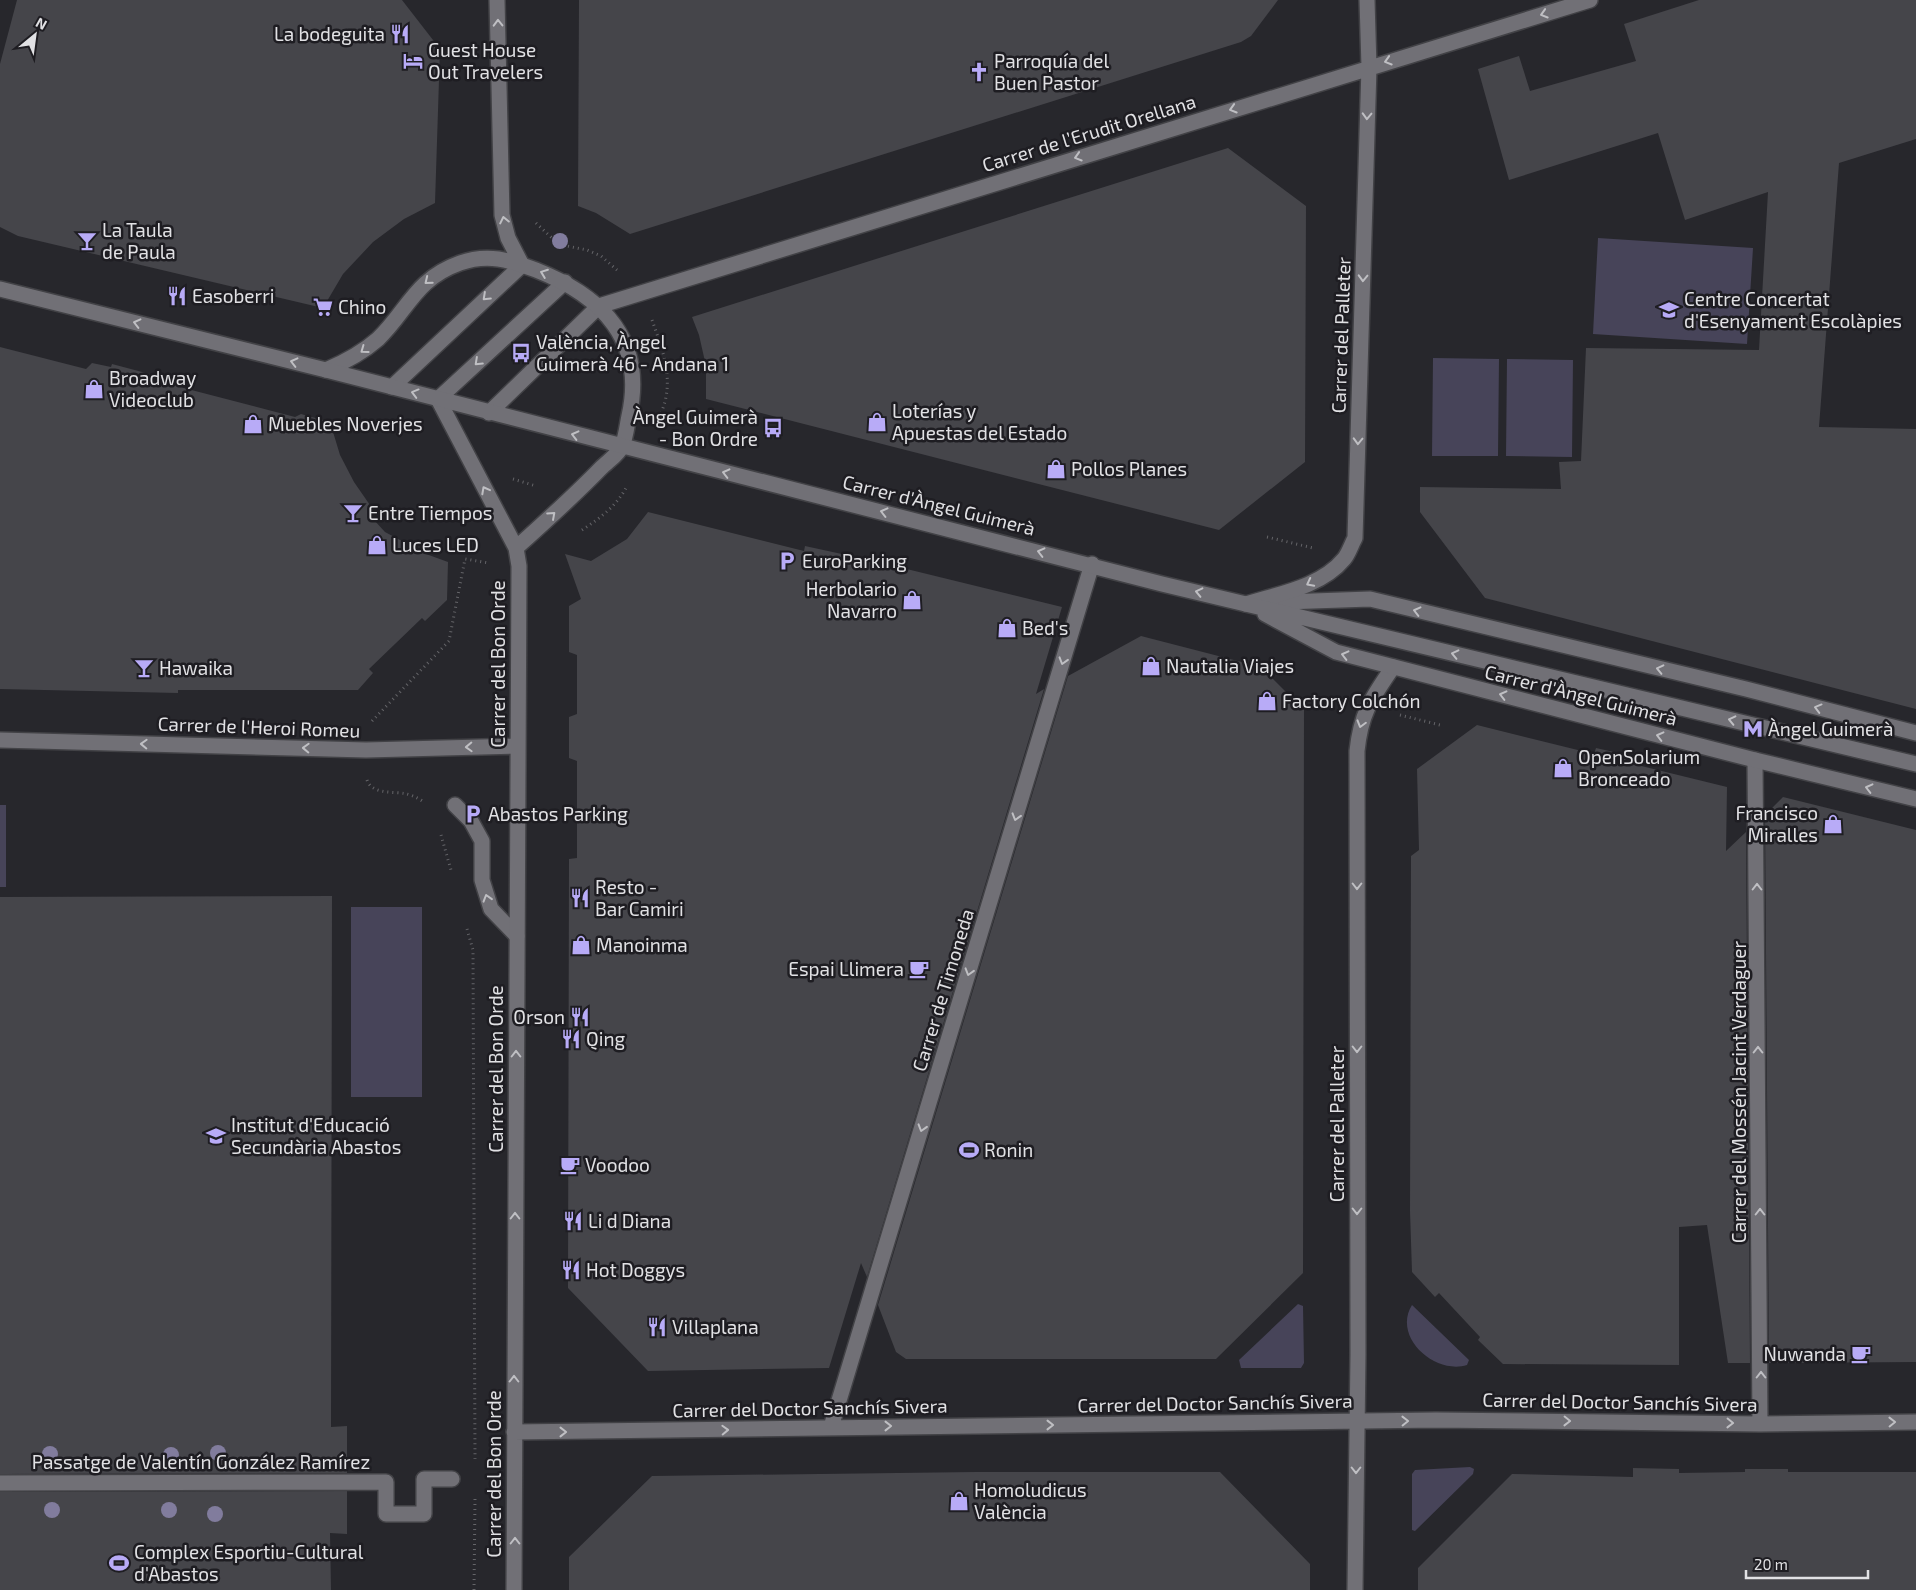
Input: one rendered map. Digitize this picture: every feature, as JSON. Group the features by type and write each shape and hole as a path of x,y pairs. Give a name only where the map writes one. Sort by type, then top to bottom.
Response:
{"street":[{"path":"496,0 502,215 508,238 522,265"},
{"name":"Carrer del Palleter","path":"1246,604 1305,586 1326,574 1344,559 1355,538 1369,67 1367,0"},
{"name":"Carrer de l’Erudit Orellana","path":"599,306 1590,0"},
{"path":"326,370 358,354 379,338 411,296 429,278 460,263 495,256 565,282 599,306 614,322 629,356 633,398 622,447 574,496 516,548 438,399 565,282"},
{"path":"392,387 522,265"},
{"name":"Carrer d'Àngel Guimerà","path":"0,289 1246,604 1916,764"},
{"path":"490,413 599,306"},
{"name":"Carrer del Bon Orde","path":"514,1590 519,581 516,548"},
{"name":"Carrer de Timoneda","path":"831,1427 1092,564"},
{"name":"Carrer d'Àngel Guimerà","path":"1246,604 1370,599 1736,686 1916,733"},
{"name":"Carrer d'Àngel Guimerà","path":"1246,604 1336,652 1755,760 1916,799"},
{"name":"Carrer del Palleter","path":"1355,1590 1357,751 1359,727 1368,705 1394,667"},
{"name":"Carrer de l'Heroi Romeu","path":"0,740 366,750 517,746"},
{"name":"Carrer del Mossén Jacint Verdaguer","path":"1755,760 1760,1424"},
{"path":"455,805 471,821 482,841 482,880 491,909 517,936"},
{"name":"Carrer del Doctor Sanchís Sivera","path":"514,1432 654,1432 831,1427 1436,1420 1760,1424 1916,1422"},
{"name":"Passatge de Valentín González Ramírez","path":"0,1483 386,1482 386,1514 424,1514 424,1479 452,1479"}],"path":[{"path":"553,239 567,246 587,250 601,256 618,271"},
{"path":"650,314 662,348 668,379 668,398"},
{"path":"506,476 536,486"},
{"path":"1267,537 1314,548"},
{"path":"368,725 449,641 465,559 496,564"},
{"path":"1400,714 1440,725"},
{"path":"365,776 368,785 377,790 406,794 428,806"},
{"path":"440,830 452,875"},
{"path":"465,922 473,950 475,1460"},
{"path":"474,1590 475,1490"}],"shaded area":[{"path":"1598,238 1753,248 1747,344 1593,334"},
{"path":"1433,358 1499,359 1498,456 1432,456"},
{"path":"1507,359 1573,360 1572,457 1506,456"},
{"path":"0,805 6,805 6,887 0,887"},
{"path":"351,907 422,907 422,1097 351,1097"},
{"path":"1298,1304 1303,1306 1304,1363 1301,1368 1241,1368 1239,1360"},
{"path":"1412,1305 1469,1360 1467,1365 1455,1367 1442,1364 1430,1359 1420,1351 1412,1341 1408,1329 1407,1317"},
{"path":"1470,1467 1474,1469 1473,1474 1415,1531 1412,1530 1412,1474 1415,1470"}],"building":[{"path":"17,0 402,0 440,49 435,203 404,219 373,242 343,274 323,308 18,236 0,227 0,64"},
{"path":"579,0 1278,0 1251,36 1241,42 630,234 596,213 578,206"},
{"path":"1699,0 1916,0 1916,139 1839,163 1819,427 1916,429 1916,709 1485,598 1420,512 1420,487 1561,489 1559,462 1581,461 1586,348 1759,350 1768,192 1685,220 1658,133 1509,180 1478,69 1519,56 1530,91 1636,61 1624,24"},
{"path":"1228,148 1306,206 1305,462 1219,530 706,399 706,366 699,335 692,317"},
{"path":"0,347 86,369 92,363 111,367 112,364 161,377 160,379 176,383 176,386 295,417 301,414 330,422 340,455 354,482 372,508 374,520 385,532 426,554 448,562 447,600 425,621 422,618 369,669 373,673 358,690 178,690 178,693 0,689"},
{"path":"648,512 804,551 805,546 1062,607 1036,694 1044,689 867,1277 861,1263 829,1368 648,1371 568,1288 569,859 577,858 577,761 569,758 569,717 577,714 577,655 569,652 569,606 581,599 565,554 591,561 627,539"},
{"path":"1141,636 1261,667 1304,710 1303,1273 1216,1359 906,1359 896,1352 878,1305 1068,676"},
{"path":"1477,725 1594,754 1596,748 1627,755 1625,762 1727,787 1726,851 1746,832 1750,1363 1728,1363 1707,1225 1679,1227 1679,1365 1503,1364 1478,1340 1480,1337 1439,1293 1435,1297 1412,1272 1410,1211 1411,856 1419,850 1417,769"},
{"path":"1783,797 1916,830 1916,1362 1769,1363 1765,815"},
{"name":"Institut d'Educació Secundària Abastos","path":"332,896 331,1427 347,1426 347,1473 0,1474 0,897"},
{"path":"1633,1468 1679,1469 1679,1473 1745,1472 1745,1469 1788,1469 1788,1472 1916,1472 1916,1590 1418,1590 1418,1568 1512,1474 1633,1477"},
{"path":"975,1472 1220,1472 1310,1564 1310,1590 569,1590 569,1557 652,1476"},
{"path":"347,1491 347,1534 330,1533 331,1590 0,1590 0,1492"}],"place":[{"name":"La bodeguita","path":"400,34"},
{"name":"Guest House Out Travelers","path":"413,61"},
{"name":"Parroquía del Buen Pastor","path":"979,72"},
{"name":"La Taula de Paula","path":"87,241"},
{"name":"Easoberri","path":"177,296"},
{"name":"Chino","path":"323,307"},
{"name":"Centre Concertat d'Esenyament Escolàpies","path":"1669,310"},
{"name":"València, Àngel Guimerà 46 - Andana 1","path":"521,353"},
{"name":"Broadway Videoclub","path":"94,389"},
{"name":"Loterías y Apuestas del Estado","path":"877,422"},
{"name":"Muebles Noverjes","path":"253,424"},
{"name":"Àngel Guimerà - Bon Ordre","path":"773,428"},
{"name":"Pollos Planes","path":"1056,469"},
{"name":"Entre Tiempos","path":"353,513"},
{"name":"Luces LED","path":"377,545"},
{"name":"EuroParking","path":"787,561"},
{"name":"Herbolario Navarro","path":"912,600"},
{"name":"Bed's","path":"1007,628"},
{"name":"Nautalia Viajes","path":"1151,666"},
{"name":"Hawaika","path":"144,668"},
{"name":"Factory Colchón","path":"1267,701"},
{"name":"Àngel Guimerà","path":"1753,729"},
{"name":"OpenSolarium Bronceado","path":"1563,768"},
{"name":"Abastos Parking","path":"473,814"},
{"name":"Francisco Miralles","path":"1833,824"},
{"name":"Resto - Bar Camiri","path":"580,898"},
{"name":"Manoinma","path":"581,945"},
{"name":"Espai Llimera","path":"919,969"},
{"name":"Orson","path":"580,1017"},
{"name":"Qing","path":"571,1039"},
{"name":"Institut d'Educació Secundària Abastos","path":"216,1136"},
{"name":"Ronin","path":"969,1150"},
{"name":"Voodoo","path":"570,1165"},
{"name":"Li d Diana","path":"573,1221"},
{"name":"Hot Doggys","path":"571,1270"},
{"name":"Villaplana","path":"657,1327"},
{"name":"Nuwanda","path":"1861,1354"},
{"name":"Homoludicus València","path":"959,1501"},
{"name":"Complex Esportiu-Cultural d'Abastos","path":"119,1563"}]}
